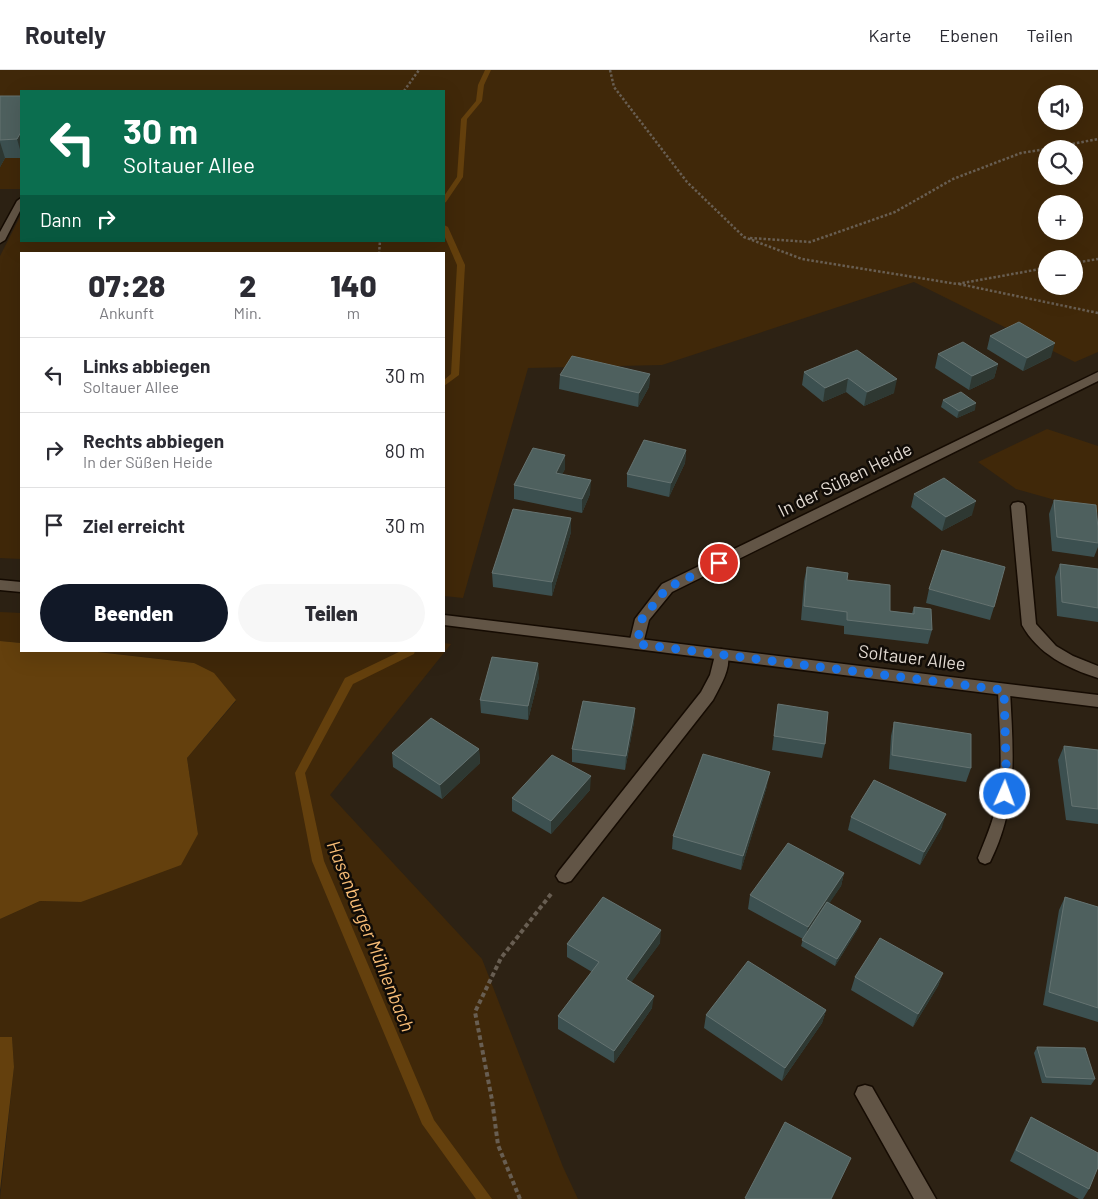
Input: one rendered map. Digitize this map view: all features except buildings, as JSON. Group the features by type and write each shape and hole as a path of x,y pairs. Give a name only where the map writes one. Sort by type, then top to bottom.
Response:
{"street":[{"name":"In der Süßen Heide","path":"637,644 642,619 667,588 1098,376"},
{"path":"1018,506 1029,625 1038,639 1050,651 1098,672"},
{"path":"0,585 20,587"},
{"name":"Soltauer Allee","path":"448,620 1098,701"},
{"path":"565,876 708,696 718,676 721,655"},
{"path":"865,1094 926,1199"}],"lane":[{"path":"0,240 20,203"},
{"path":"985,858 1000,821 1005,794 1004,690"}],"path":[{"path":"405,90 419,70"},
{"path":"610,70 614,87 687,182 744,237 802,259 957,284 1098,312"},
{"path":"1083,142 1098,139"},
{"path":"744,237 810,242 894,212 953,179 1021,154 1038,151"},
{"path":"1083,262 1098,259"},
{"path":"957,284 1038,269"},
{"path":"520,1199 498,1145 492,1100 475,1012 501,958 565,876"}],"shaded area":[{"path":"0,70 1098,70 1098,352 1075,362 914,282 662,365 528,368 463,598 445,596 445,252 20,252 20,559 0,558 0,256 20,217 20,242 445,242 445,90 20,90 20,189 0,189"},
{"path":"1047,429 1098,446 1098,512 1016,489 978,462"},
{"path":"0,612 20,613 20,643 0,641"},
{"path":"0,641 20,643 20,652 98,652 194,663 214,673 236,700 187,758 198,834 181,865 81,902 40,901 0,919"},
{"path":"445,643 451,644 445,651"},
{"path":"98,652 445,652 330,795 482,959 563,1167 578,1199 0,1199 14,1067 12,1037 0,1037 0,919 40,901 81,902 198,834 187,758 236,701 194,663"},
{"path":"0,1037 12,1037 14,1067 0,1190"}],"waterway":[{"name":"Hasenburger Mühlenbach","path":"445,200 460,177 464,119 479,101 481,85 488,70"},
{"name":"Hasenburger Mühlenbach","path":"445,229 461,265 455,375 445,383"},
{"name":"Hasenburger Mühlenbach","path":"408,652 349,681 300,773 318,861 429,1124 485,1199"}],"route":[{"path":"719,563 667,588 642,619 637,644 1004,690 1005,794"}]}
